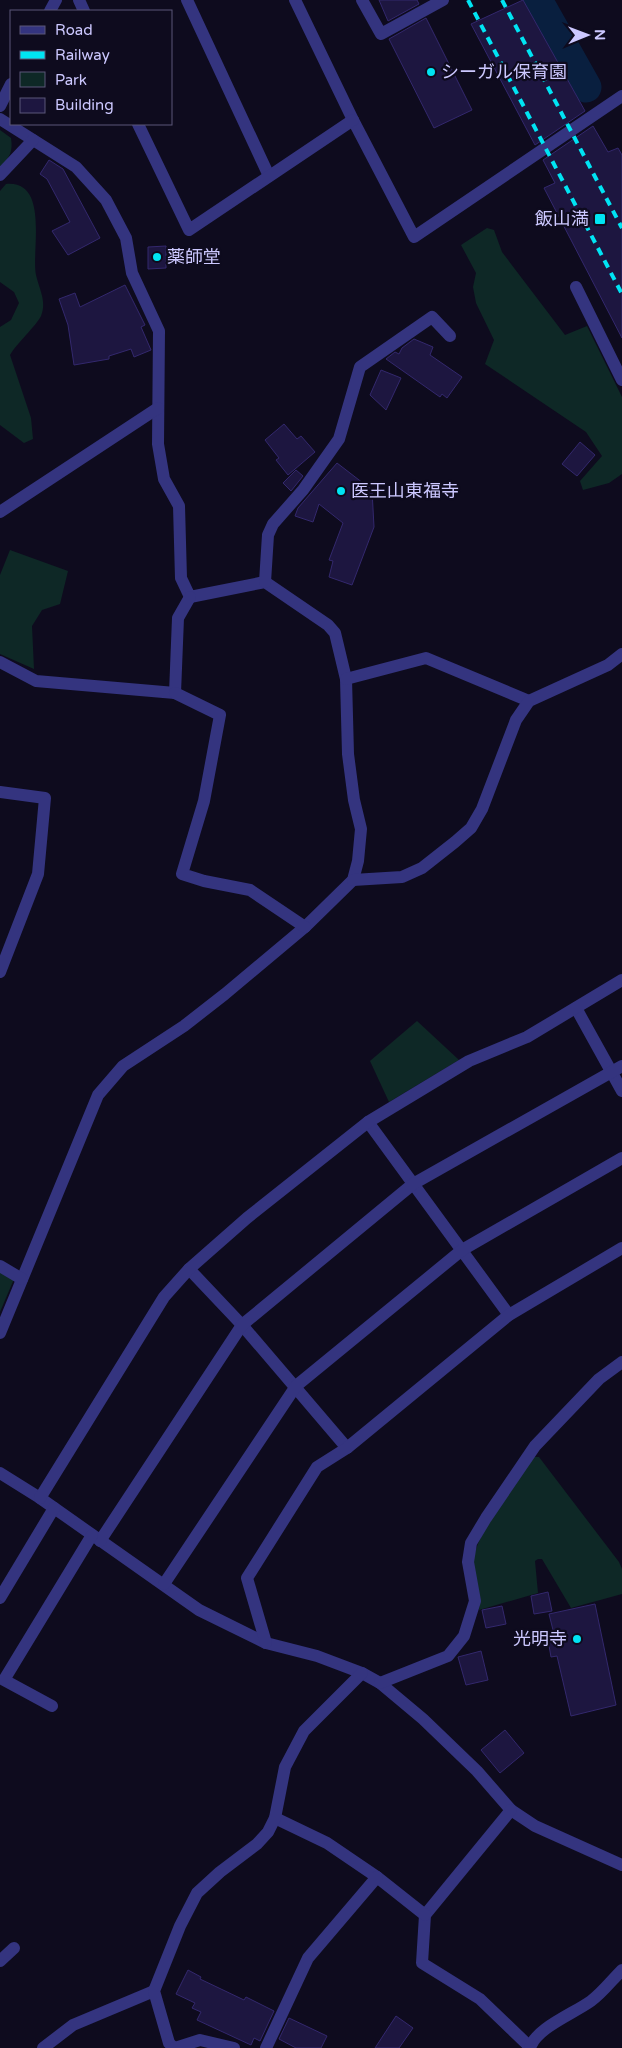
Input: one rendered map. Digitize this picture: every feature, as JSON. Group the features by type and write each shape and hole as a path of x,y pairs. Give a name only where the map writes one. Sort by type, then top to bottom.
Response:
{"street":[{"path":"187,0 269,176"},
{"path":"295,0 353,120 414,236 622,96"},
{"path":"362,0 381,34 443,0"},
{"path":"0,106 10,86"},
{"path":"0,119 76,167 106,200 126,238 132,273 160,331 158,444 164,479 179,506 181,578 190,598"},
{"path":"138,125 190,230 353,120"},
{"path":"0,175 32,140"},
{"path":"576,287 622,380"},
{"path":"265,582 268,535 273,524 303,490 339,439 360,367 432,317 450,336"},
{"path":"0,512 158,408"},
{"path":"0,1333 98,1095 108,1080 123,1066 184,1026 225,994 305,927 353,880 358,860 361,828 354,800 348,754 346,679 335,633 328,625 265,582 190,598 178,618 175,693"},
{"path":"353,880 402,877 422,868 471,828 482,809 516,720 529,701 608,665 622,654"},
{"path":"346,679 426,658 529,701"},
{"path":"0,662 36,681 175,693 220,714 204,801 182,874 204,881 250,890 305,927"},
{"path":"0,792 45,798 38,874 0,972"},
{"path":"40,1498 164,1297 189,1269 247,1218 368,1122 469,1061 527,1037 622,980"},
{"path":"576,1008 617,1069 622,1091"},
{"path":"52,1706 4,1680 96,1538 242,1325 413,1184 617,1069"},
{"path":"368,1122 509,1315"},
{"path":"164,1584 296,1386 462,1250 622,1158"},
{"path":"266,1643 247,1578 317,1467 347,1448 509,1315 622,1248"},
{"path":"0,1266 22,1278"},
{"path":"189,1269 296,1386 347,1448"},
{"path":"380,1683 448,1656 464,1636 476,1601 468,1562 471,1543 535,1446 599,1379 622,1362"},
{"path":"0,1474 40,1498 199,1610 266,1643 317,1656 362,1673 380,1683 423,1719 477,1771 511,1810 535,1826 622,1865"},
{"path":"0,1598 54,1508"},
{"path":"234,2048 200,2040 174,2048 169,2043 154,1991 180,1926 197,1893 220,1872 257,1844 268,1832 275,1818 285,1767 304,1731 362,1673"},
{"path":"511,1810 425,1915 422,1963 480,1999 530,2047 534,2037 542,2030 593,2000 622,1970"},
{"path":"275,1818 327,1843 377,1876 425,1915"},
{"path":"266,2048 308,1958 377,1876"},
{"path":"0,1961 14,1948"},
{"path":"42,2048 73,2025 154,1991"}],"green space":[{"path":"0,130 11,138 12,147 8,157 0,167"},
{"path":"6,184 20,186 29,193 34,205 36,219 36,275 43,300 41,316 10,355 31,418 33,439 24,443 0,425 0,327 11,320 19,303 14,292 0,282 0,191"},
{"path":"487,228 494,230 502,252 565,335 587,326 622,397 622,474 609,483 583,490 580,481 602,456 586,432 485,364 494,340 476,303 473,287 476,273 461,245"},
{"path":"10,550 68,571 60,604 42,610 32,626 34,669 0,654 0,575"},
{"path":"417,1021 459,1060 389,1102 370,1061"},
{"path":"0,1271 14,1279 0,1312"},
{"path":"533,1457 539,1457 619,1562 622,1569 622,1594 571,1608 542,1559 538,1559 535,1561 538,1593 479,1610 479,1598 473,1570 475,1552 488,1524"}],"building":[{"path":"379,0 417,0 419,4 388,21"},
{"path":"523,0 585,111 535,145 471,24"},
{"path":"426,18 472,110 434,128 389,39"},
{"path":"593,126 608,152 618,148 622,155 622,338 544,188 555,183 543,160"},
{"path":"49,160 63,169 100,238 68,255 52,231 70,222 47,179 40,174"},
{"name":"薬師堂","path":"166,246 166,268 148,269 148,247"},
{"path":"125,285 145,325 141,327 151,350 134,357 131,349 109,356 109,359 74,365 68,325 59,299 75,293 80,307"},
{"path":"414,339 433,347 430,355 462,377 447,398 442,394 440,397 386,359 395,352 399,354 402,348"},
{"path":"381,370 401,378 386,410 370,395"},
{"path":"284,424 297,439 301,436 315,452 288,475 276,460 279,458 265,440"},
{"path":"580,442 595,455 577,476 562,464"},
{"path":"337,463 372,490 374,527 352,585 329,577 333,561 329,560 343,523 319,504 313,522 295,516 298,508"},
{"path":"296,470 303,476 291,491 283,483"},
{"path":"548,1592 552,1611 534,1614 531,1596"},
{"path":"595,1604 616,1705 571,1716 557,1656 551,1657 548,1640 555,1638 549,1614"},
{"path":"502,1606 506,1624 486,1628 482,1610"},
{"path":"481,1651 488,1680 466,1685 458,1657"},
{"path":"505,1730 524,1753 500,1773 481,1750"},
{"path":"188,1970 201,1977 200,1979 244,2000 246,1997 274,2011 260,2041 254,2038 251,2045 197,2020 201,2012 192,2008 195,2003 176,1994"},
{"path":"396,2016 413,2028 399,2048 375,2048"},
{"path":"289,2018 327,2036 321,2048 296,2048 279,2039"}],"waterway":[{"path":"537,0 586,87"}],"railway":[{"path":"468,0 622,294"},
{"path":"502,0 622,228"}],"place":[{"name":"シーガル保育園","path":"431,72"},
{"name":"飯山満","path":"600,219"},
{"name":"薬師堂","path":"157,257"},
{"name":"医王山東福寺","path":"341,491"},
{"name":"光明寺","path":"577,1639"}]}
